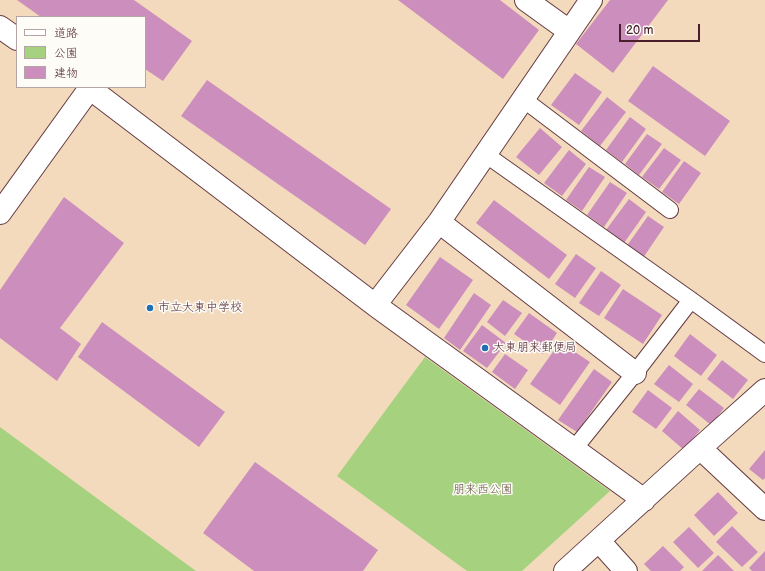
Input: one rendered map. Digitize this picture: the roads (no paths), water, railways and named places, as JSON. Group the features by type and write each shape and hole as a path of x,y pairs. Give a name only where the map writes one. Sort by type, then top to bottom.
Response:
{"street":[{"path":"526,0 569,31"},
{"path":"375,305 439,222 591,0"},
{"path":"0,27 16,38"},
{"path":"0,213 89,88 375,305 644,500"},
{"path":"439,222 635,373"},
{"path":"565,571 765,390"},
{"path":"700,448 765,509"},
{"path":"599,541 626,571"}],"lane":[{"path":"523,99 670,210"},
{"path":"485,154 765,354"},
{"path":"574,449 691,300"}],"place":[{"name":"市立大東中学校","path":"150,308"},
{"name":"大東朋来郵便局","path":"485,348"}],"park label":[{"name":"朋来西公園","path":"483,490"}]}
